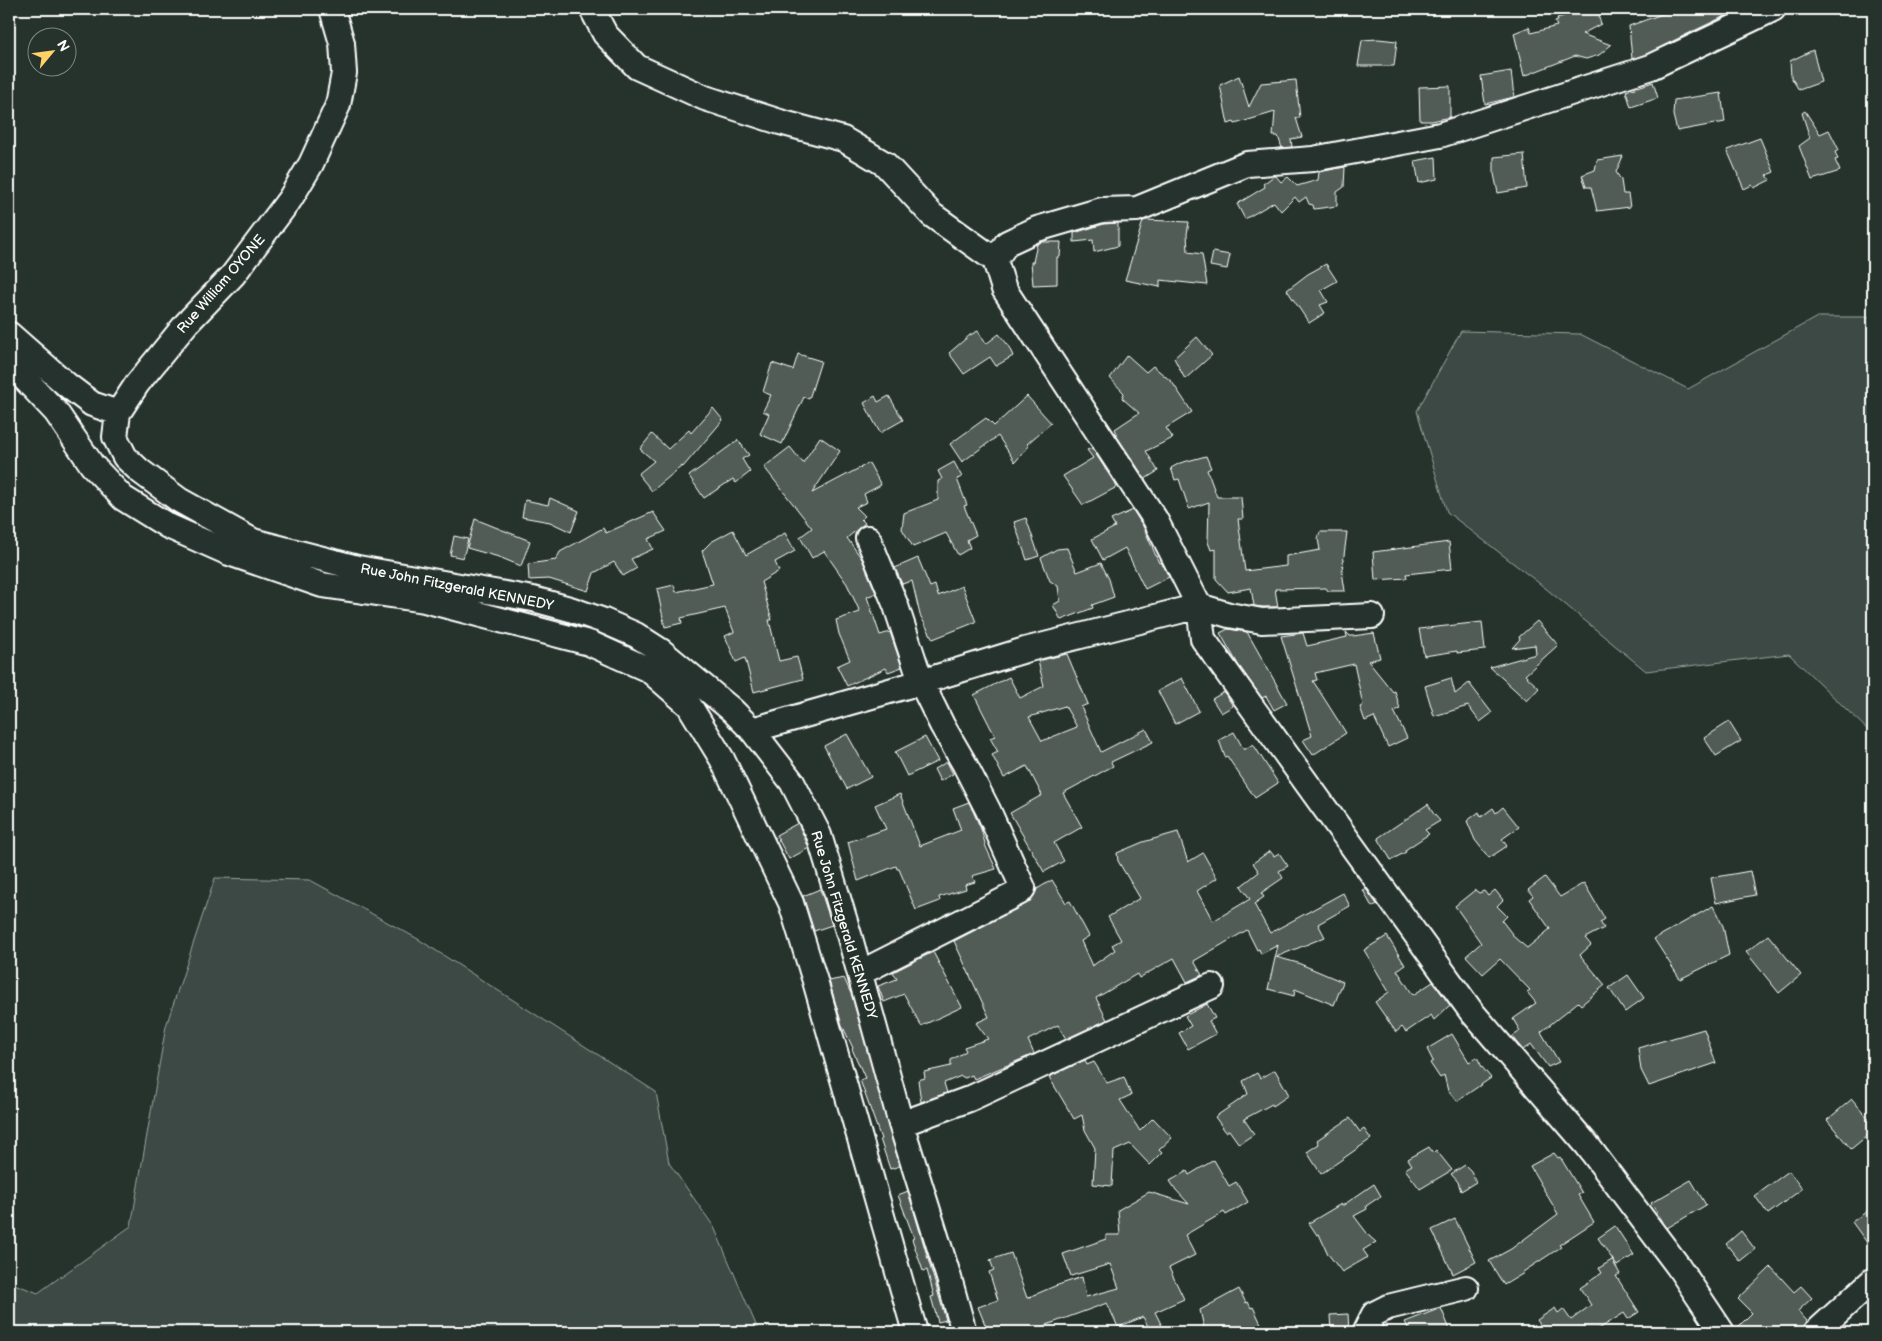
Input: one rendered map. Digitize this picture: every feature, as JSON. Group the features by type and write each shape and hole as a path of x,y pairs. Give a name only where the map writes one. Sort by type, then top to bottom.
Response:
{"street":[{"name":"Rue William OYONE","path":"118,413 137,384 182,329 233,275 290,199 311,164 338,105 344,73 342,44 332,9"},
{"path":"592,9 605,34 637,67 705,98 780,122 843,139 885,164 932,215 995,260 1004,289 1155,519 1199,606 1203,639 1471,1011 1587,1145 1678,1266 1722,1332"},
{"path":"995,260 1006,243 1037,229 1102,210 1137,208 1247,164 1313,159 1440,136 1651,67 1773,9"},
{"path":"9,334 67,385 92,404 118,413"},
{"path":"9,362 56,412 92,465 123,498 168,526 229,554 322,585 424,600 590,643 649,670 689,706 722,759 790,903 815,981 915,1332"},
{"name":"Rue John Fitzgerald KENNEDY","path":"118,413 115,436 125,457 140,471 179,500 253,541 358,568 533,599 604,621 636,635 662,651 732,710 752,730 792,782 819,835 860,973 901,1124 950,1278 964,1332"},
{"path":"860,973 1020,892 1023,888 988,810 942,725 922,682 896,606 868,538"},
{"path":"752,730 922,682 1025,650 1199,606 1229,615 1262,621 1372,616"},
{"path":"901,1124 968,1099 1212,986"},
{"path":"1816,1332 1873,1280"},
{"path":"1365,1332 1374,1314 1388,1307 1466,1288"}],"shaded area":[{"path":"1817,317 1873,317 1873,735 1789,654 1646,671 1544,587 1447,512 1417,411 1461,331 1580,334 1688,389"},
{"path":"215,878 310,880 418,939 656,1092 669,1163 714,1227 759,1332 9,1332 9,1282 38,1293 131,1226 166,1026"}],"building":[{"path":"1589,9 1597,9 1601,24 1582,34 1611,45 1599,55 1586,59 1575,56 1524,76 1514,33 1529,27 1531,33 1557,26 1555,22 1558,21 1557,18"},
{"path":"1676,9 1726,9 1729,14 1632,59 1629,26"},
{"path":"1362,40 1397,41 1394,66 1358,66"},
{"path":"1813,50 1821,82 1799,90 1791,77 1790,61"},
{"path":"1511,71 1514,97 1485,104 1481,76"},
{"path":"1239,76 1249,107 1261,83 1296,80 1300,118 1296,118 1302,137 1291,139 1292,147 1282,148 1278,136 1273,136 1275,112 1235,124 1234,122 1228,124 1220,85"},
{"path":"1653,82 1658,98 1631,107 1626,91"},
{"path":"1450,86 1450,117 1432,121 1420,121 1419,87"},
{"path":"1721,93 1725,122 1677,131 1673,115 1674,100"},
{"path":"1805,111 1820,134 1829,130 1839,150 1835,152 1838,159 1835,160 1840,171 1812,180 1799,146 1810,138 1802,113"},
{"path":"1760,138 1774,172 1767,175 1770,180 1754,188 1752,185 1744,189 1727,150"},
{"path":"1524,154 1527,188 1498,193 1494,174 1494,157"},
{"path":"1623,156 1616,172 1621,180 1623,194 1628,194 1630,207 1597,211 1591,187 1586,187 1582,175 1595,170 1597,160"},
{"path":"1436,157 1437,179 1419,183 1415,161"},
{"path":"1345,167 1344,187 1337,192 1337,206 1314,209 1306,197 1299,202 1295,197 1281,211 1274,202 1245,219 1237,204 1265,187 1263,184 1274,176 1281,182 1288,177 1297,186 1318,180 1319,172"},
{"path":"1143,221 1189,222 1187,234 1188,252 1202,254 1207,285 1160,280 1160,287 1125,280"},
{"path":"1118,223 1118,246 1094,252 1093,240 1074,242 1074,233 1104,224"},
{"path":"1041,242 1061,242 1060,257 1057,257 1057,284 1033,285 1031,262 1033,262 1037,244"},
{"path":"1213,252 1230,255 1227,269 1210,266"},
{"path":"1326,264 1337,281 1321,290 1328,302 1320,305 1325,313 1309,323 1287,290 1308,274"},
{"path":"978,331 986,344 999,334 1008,345 1013,356 996,366 990,357 964,374 949,353 970,335"},
{"path":"1197,337 1212,355 1185,379 1174,358"},
{"path":"798,354 821,361 809,399 804,397 782,444 760,434 769,414 763,411 771,395 763,392 772,363 793,370"},
{"path":"1127,355 1146,372 1153,366 1172,382 1192,412 1166,428 1173,438 1146,451 1158,471 1145,479 1115,434 1117,433 1115,429 1139,413 1122,398 1124,393 1110,378"},
{"path":"875,396 878,402 889,396 903,420 880,433 864,403"},
{"path":"1027,396 1051,423 1027,444 1029,446 1015,462 998,436 962,462 950,444 986,418 994,426"},
{"path":"713,408 723,420 683,467 652,491 638,474 654,461 640,449 652,434 668,449 689,430 691,433"},
{"path":"820,437 840,451 812,493 869,463 881,485 864,494 867,502 856,507 865,516 861,519 865,523 847,538 862,559 876,593 867,597 880,635 890,632 902,667 888,672 886,668 847,686 837,666 850,660 839,634 836,620 860,612 847,584 824,551 812,558 800,537 812,528 764,467 790,447 803,463"},
{"path":"738,440 749,455 742,459 750,472 736,483 733,479 704,498 689,476"},
{"path":"1092,448 1117,487 1083,505 1063,476 1093,458 1087,450"},
{"path":"1206,456 1211,468 1207,470 1217,497 1241,497 1243,519 1238,519 1245,571 1286,566 1286,556 1320,550 1318,539 1320,532 1347,532 1342,571 1345,591 1328,591 1326,588 1275,589 1278,607 1254,606 1251,588 1228,592 1216,579 1216,549 1211,550 1208,542 1209,502 1189,509 1179,479 1175,480 1171,468 1180,463"},
{"path":"954,462 962,477 957,479 967,505 964,506 976,535 967,540 970,548 958,555 946,533 913,547 902,529 904,513 938,500 938,481 942,479 938,471"},
{"path":"550,498 579,511 571,532 550,522 522,517 525,500 548,505"},
{"path":"1133,510 1143,526 1159,563 1161,562 1169,577 1145,589 1125,548 1103,560 1092,539 1115,527 1111,520"},
{"path":"653,512 666,531 648,539 653,549 631,559 637,568 623,576 614,562 594,573 588,591 549,579 529,580 528,564 556,560 560,552 603,528 606,533"},
{"path":"1026,518 1039,556 1027,560 1014,522"},
{"path":"475,519 530,541 521,566 499,557 467,548"},
{"path":"733,530 746,555 785,533 795,551 775,562 779,571 761,582 772,620 769,620 779,661 797,657 803,679 754,692 745,658 736,662 725,636 734,632 725,608 681,618 682,623 665,627 657,589 674,585 676,592 713,584 702,551 711,542"},
{"path":"454,536 468,539 463,558 450,555"},
{"path":"1449,542 1452,569 1406,574 1407,578 1375,580 1373,552"},
{"path":"1067,548 1077,572 1101,563 1109,579 1114,597 1092,605 1093,608 1061,620 1053,605 1060,601 1058,586 1050,581 1041,558 1057,549"},
{"path":"918,558 930,587 935,585 938,596 962,586 976,622 933,639 920,615 912,581 902,584 895,568"},
{"path":"1537,621 1558,645 1525,675 1539,688 1527,701 1490,667 1536,654 1535,645 1512,648 1520,639 1519,637"},
{"path":"1482,622 1485,650 1457,653 1457,651 1424,656 1419,629"},
{"path":"1228,629 1247,632 1287,703 1274,710 1266,696 1262,698 1239,666 1220,633"},
{"path":"1346,632 1350,636 1374,633 1380,658 1368,661 1393,692 1395,691 1400,709 1394,711 1407,738 1388,747 1374,717 1365,721 1360,707 1363,705 1354,664 1315,673 1317,680 1313,681 1346,733 1313,755 1303,740 1312,736 1281,636 1303,633 1307,646 1347,637"},
{"path":"1067,654 1088,704 1081,707 1101,752 1146,729 1153,742 1111,762 1113,766 1063,793 1082,827 1054,843 1064,861 1044,872 1010,813 1042,795 1027,766 1004,778 992,755 998,752 990,738 995,736 974,695 1009,677 1020,698 1044,686 1038,661","holes":["1065,706 1077,727 1042,741 1029,717"]},
{"path":"1182,678 1199,711 1175,724 1158,691"},
{"path":"1451,678 1455,694 1469,683 1492,713 1480,722 1468,706 1434,716 1425,686"},
{"path":"1224,692 1233,706 1221,713 1212,699"},
{"path":"1729,722 1741,741 1716,756 1704,738"},
{"path":"1234,732 1244,750 1253,744 1278,783 1255,798 1227,756 1225,757 1219,740"},
{"path":"847,734 871,777 847,789 824,746"},
{"path":"925,737 938,761 907,776 895,752"},
{"path":"947,762 953,774 940,781 934,769"},
{"path":"900,794 920,846 961,830 953,808 969,802 996,869 972,876 975,882 965,885 966,889 939,897 940,901 916,910 896,866 858,881 848,842 886,829 875,805"},
{"path":"1428,804 1440,821 1425,830 1429,834 1405,850 1406,852 1391,860 1378,838"},
{"path":"1503,807 1519,827 1502,839 1507,846 1489,858 1475,840 1467,821 1479,812 1481,817 1493,808 1496,813"},
{"path":"798,823 809,848 789,859 776,835"},
{"path":"1178,832 1188,862 1203,853 1217,878 1197,891 1213,921 1250,899 1241,886 1259,872 1253,863 1270,851 1274,856 1279,853 1288,866 1279,871 1283,878 1261,893 1264,897 1254,904 1270,933 1343,893 1350,906 1318,924 1325,937 1276,957 1298,963 1343,982 1334,1005 1295,989 1294,996 1268,989 1278,945 1261,954 1247,930 1194,961 1202,975 1187,982 1174,958 1139,978 1137,974 1096,998 1107,1020 1066,1039 1058,1025 1028,1040 1034,1054 974,1079 972,1075 965,1078 961,1076 944,1083 947,1093 921,1102 918,1080 925,1078 924,1072 951,1066 951,1060 966,1051 964,1047 988,1039 976,1023 989,1017 954,941 1026,904 1034,896 1037,889 1052,880 1066,903 1070,901 1089,936 1081,941 1092,966 1115,950 1112,945 1121,940 1108,917 1140,898 1118,861 1117,853 1143,842"},
{"path":"1750,871 1755,895 1716,903 1711,878"},
{"path":"1545,877 1560,897 1584,883 1605,919 1600,922 1604,928 1585,938 1591,945 1580,955 1605,985 1581,1005 1578,1002 1541,1032 1559,1062 1548,1067 1531,1044 1523,1050 1512,1037 1520,1031 1513,1019 1536,1003 1527,992 1530,990 1500,959 1483,974 1466,956 1481,943 1455,906 1475,890 1479,893 1484,891 1488,896 1495,890 1503,900 1497,906 1507,916 1502,921 1516,939 1527,948 1550,929 1529,899 1533,896 1528,890"},
{"path":"820,889 832,925 814,931 803,896"},
{"path":"1366,889 1377,904 1372,907 1363,890"},
{"path":"1713,906 1723,926 1729,955 1680,979 1654,939"},
{"path":"1768,935 1801,975 1779,993 1746,952"},
{"path":"1387,936 1405,965 1397,970 1413,995 1433,982 1450,1005 1434,1020 1431,1015 1406,1032 1402,1027 1396,1032 1375,1002 1389,992 1364,950"},
{"path":"933,952 962,1007 921,1026 904,994 884,1002 878,986 897,979 893,972"},
{"path":"1628,975 1644,998 1625,1012 1609,988"},
{"path":"844,978 852,996 900,1166 890,1169 860,1080 865,1078 842,1025 829,981"},
{"path":"1207,1004 1215,1018 1209,1021 1216,1034 1188,1049 1179,1033 1191,1026 1185,1016"},
{"path":"1704,1029 1716,1063 1649,1086 1641,1070 1638,1048"},
{"path":"1452,1034 1469,1062 1477,1057 1491,1078 1457,1101 1448,1091 1444,1075 1440,1078 1430,1063 1433,1061 1427,1049"},
{"path":"1085,1060 1087,1065 1094,1062 1107,1083 1124,1077 1131,1095 1120,1100 1140,1131 1153,1118 1172,1138 1159,1150 1162,1153 1150,1165 1130,1144 1114,1151 1112,1186 1093,1184 1095,1148 1085,1130 1082,1115 1074,1119 1049,1077"},
{"path":"1275,1070 1289,1095 1273,1106 1272,1104 1244,1119 1254,1134 1239,1144 1229,1130 1226,1132 1215,1117 1248,1094 1243,1081 1257,1073 1260,1078"},
{"path":"1852,1099 1873,1124 1873,1131 1851,1149 1827,1120"},
{"path":"1350,1118 1360,1132 1364,1129 1371,1139 1321,1174 1307,1152 1319,1144 1317,1140"},
{"path":"1429,1147 1433,1153 1436,1150 1452,1170 1420,1189 1405,1169 1412,1165 1408,1159"},
{"path":"1554,1153 1558,1158 1560,1157 1582,1193 1578,1195 1594,1222 1559,1245 1561,1247 1524,1273 1504,1285 1489,1261 1511,1249 1558,1214 1530,1166"},
{"path":"1214,1160 1229,1186 1236,1182 1248,1202 1226,1215 1224,1212 1185,1235 1195,1255 1169,1268 1184,1299 1155,1312 1165,1332 1151,1332 1143,1317 1118,1327 1107,1303 1044,1326 1045,1329 1036,1332 988,1332 978,1307 998,1300 989,1272 994,1270 990,1260 1011,1253 1027,1298 1082,1277 1086,1297 1119,1288 1110,1264 1071,1276 1063,1254 1106,1239 1106,1235 1120,1235 1118,1210 1149,1192 1189,1204 1170,1181 1187,1171 1189,1175"},
{"path":"1465,1165 1471,1171 1476,1182 1461,1191 1458,1182 1451,1174"},
{"path":"1789,1171 1802,1189 1768,1214 1755,1196"},
{"path":"1691,1180 1706,1205 1667,1228 1651,1203"},
{"path":"1374,1184 1381,1196 1366,1206 1367,1209 1354,1216 1376,1242 1363,1250 1368,1257 1342,1272 1328,1254 1319,1234 1317,1235 1309,1223 1341,1204 1342,1206"},
{"path":"908,1191 946,1320 938,1322 931,1297 934,1296 927,1270 923,1271 912,1239 914,1238 898,1195"},
{"path":"1873,1207 1873,1251 1852,1222"},
{"path":"1455,1219 1476,1262 1453,1274 1432,1230"},
{"path":"1615,1226 1634,1255 1617,1266 1598,1238"},
{"path":"1741,1231 1755,1249 1740,1261 1726,1244"},
{"path":"1612,1260 1620,1274 1616,1276 1639,1312 1628,1319 1624,1313 1594,1332 1545,1332 1537,1320 1555,1308 1558,1313 1563,1309 1571,1320 1591,1305 1580,1288 1602,1273 1599,1268"},
{"path":"1771,1267 1794,1292 1801,1286 1812,1298 1798,1311 1807,1321 1801,1332 1746,1332 1739,1326 1752,1313 1738,1299"},
{"path":"1239,1289 1246,1303 1248,1302 1251,1308 1253,1307 1265,1332 1205,1332 1200,1310"},
{"path":"1441,1308 1451,1332 1410,1332 1405,1322"},
{"path":"1348,1314 1349,1332 1331,1332 1330,1315"}]}
